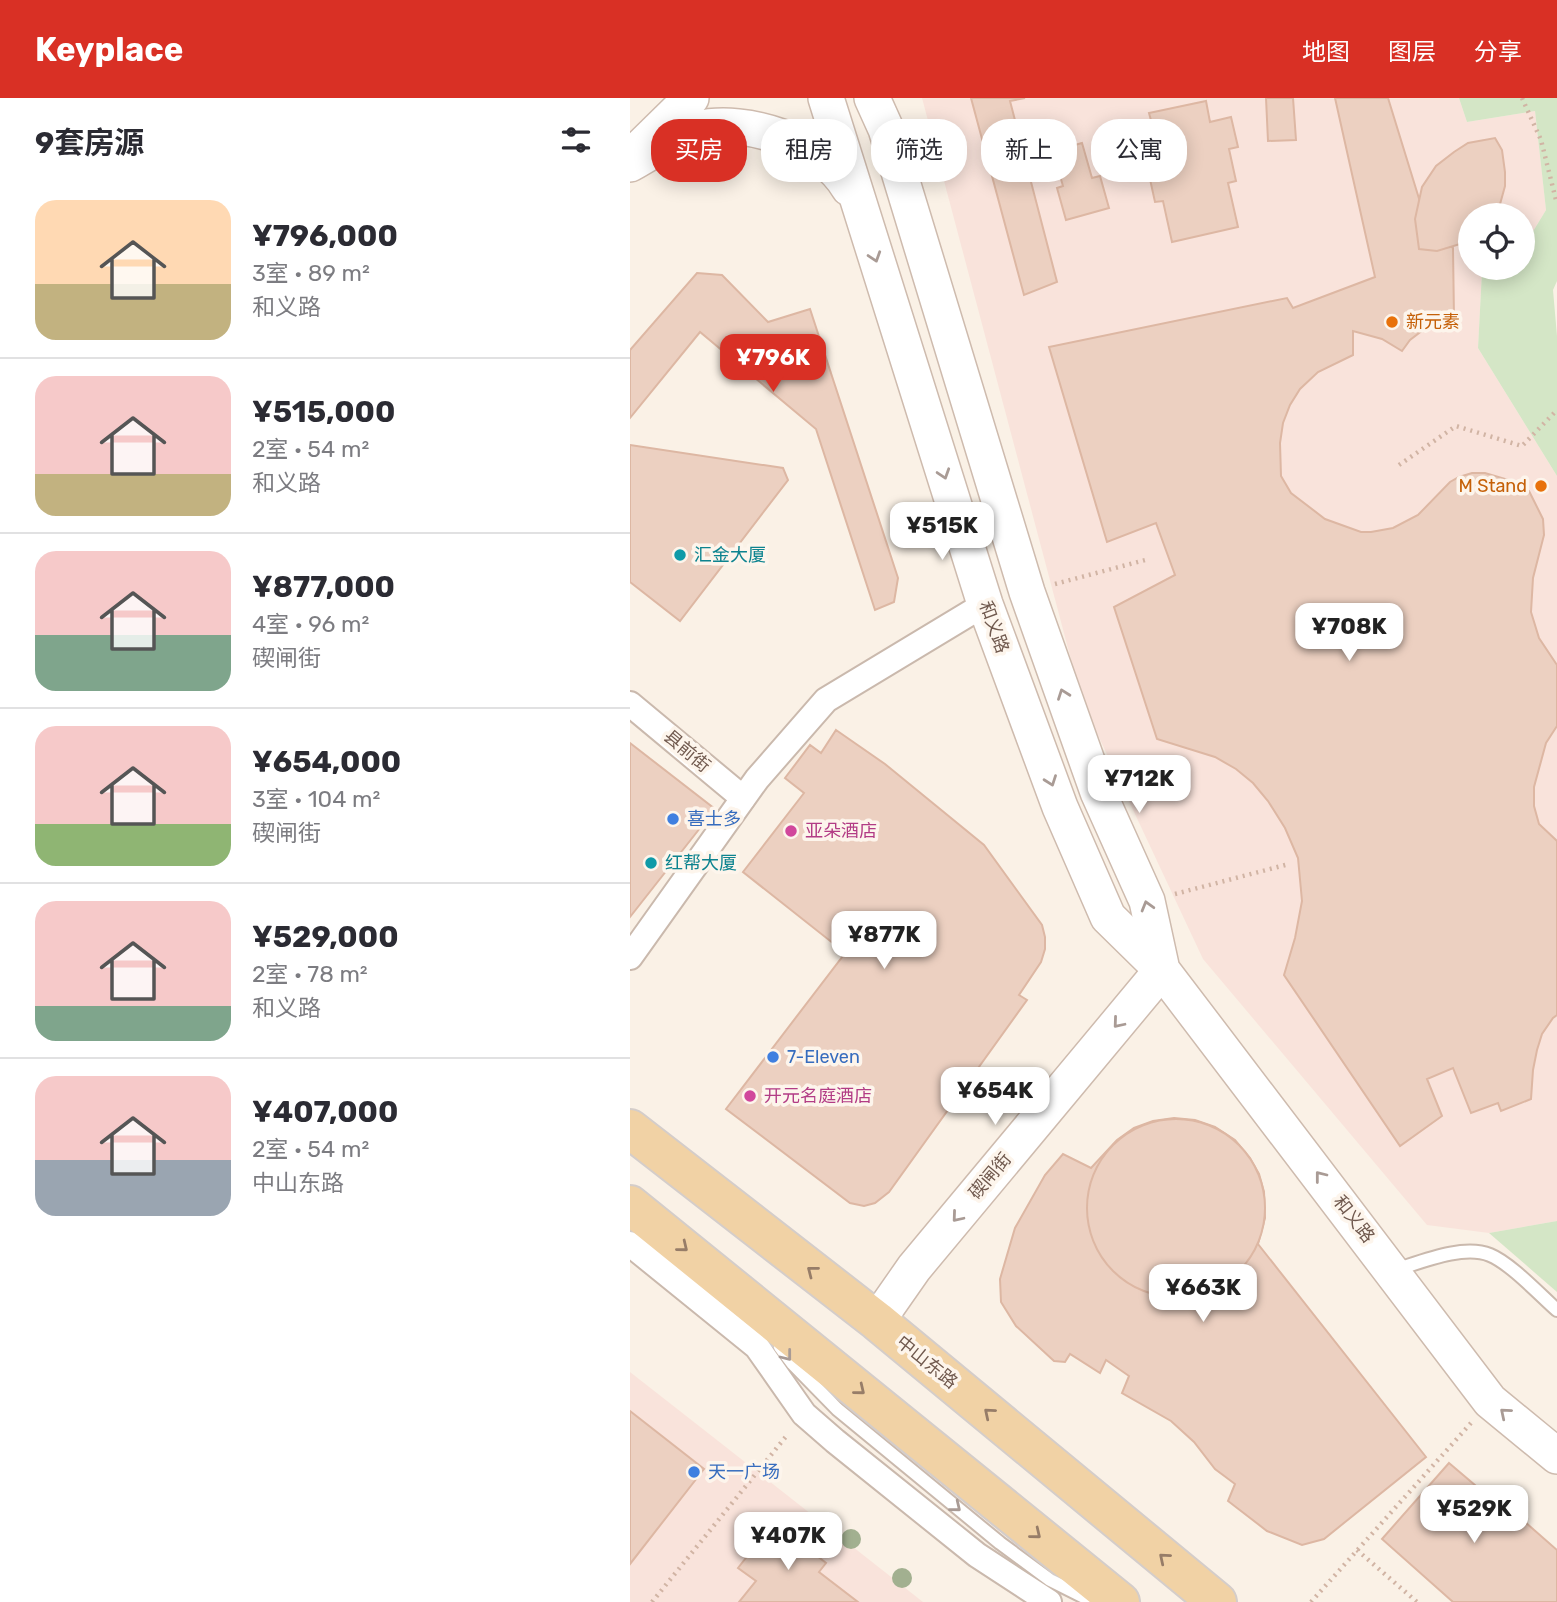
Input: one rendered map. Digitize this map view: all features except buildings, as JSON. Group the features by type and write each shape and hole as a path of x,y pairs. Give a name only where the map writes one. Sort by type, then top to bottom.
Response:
{"main road":[{"name":"和义路","path":"826,98 985,604 1060,807 1108,917 1162,970 1393,1270 1490,1401 1557,1456"},
{"name":"和义路","path":"872,98 886,129 1027,592 1098,792 1147,901 1162,970"},
{"path":"630,161 684,100"},
{"path":"630,161 696,129 747,126 803,146 840,173 859,207"},
{"name":"碶闸街","path":"877,1321 914,1268 1162,970"},
{"name":"中山东路","path":"630,1129 877,1321 1217,1602"},
{"path":"630,1205 1120,1602"}],"street":[{"path":"630,957 743,798 826,700 985,604"},
{"name":"县前街","path":"630,704 743,798"},
{"path":"630,1244 757,1347 804,1414 977,1555 1049,1602"}],"lane":[{"path":"1393,1270 1456,1252 1489,1255 1517,1274 1557,1310"},
{"path":"749,1300 792,1363 837,1409 1000,1543 1050,1580 1094,1602"}],"path":[{"path":"1522,98 1541,140 1557,204"},
{"path":"1399,465 1456,426 1522,446 1557,410"},
{"path":"1027,592 1149,559"},
{"path":"1174,894 1289,864"},
{"path":"652,1602 804,1414"},
{"path":"1311,1602 1476,1417"},
{"path":"1357,1550 1417,1602"}],"shaded area":[{"path":"922,98 1459,98 1467,122 1535,111 1546,210 1535,228 1535,203 1458,203 1458,280 1482,280 1478,348 1557,476 1557,1221 1489,1233 1427,1225 1203,959 1082,701 944,182 967,182 967,119 928,119"},
{"name":"天一广场","path":"630,1372 722,1444 923,1602 630,1602"}],"green space":[{"path":"1459,98 1557,98 1557,281 1553,290 1557,336 1557,476 1478,348 1482,280 1535,280 1535,228 1546,210 1535,111 1467,122"},
{"path":"1557,1221 1557,1292 1489,1233"}],"place":[{"name":"新元素","path":"1392,322"},
{"name":"M Stand","path":"1541,486"},
{"name":"汇金大厦","path":"680,555"},
{"name":"喜士多","path":"673,819"},
{"name":"亚朵酒店","path":"791,831"},
{"name":"红帮大厦","path":"651,863"},
{"name":"7-Eleven","path":"773,1057"},
{"name":"开元名庭酒店","path":"750,1096"},
{"name":"天一广场","path":"694,1472"}]}
